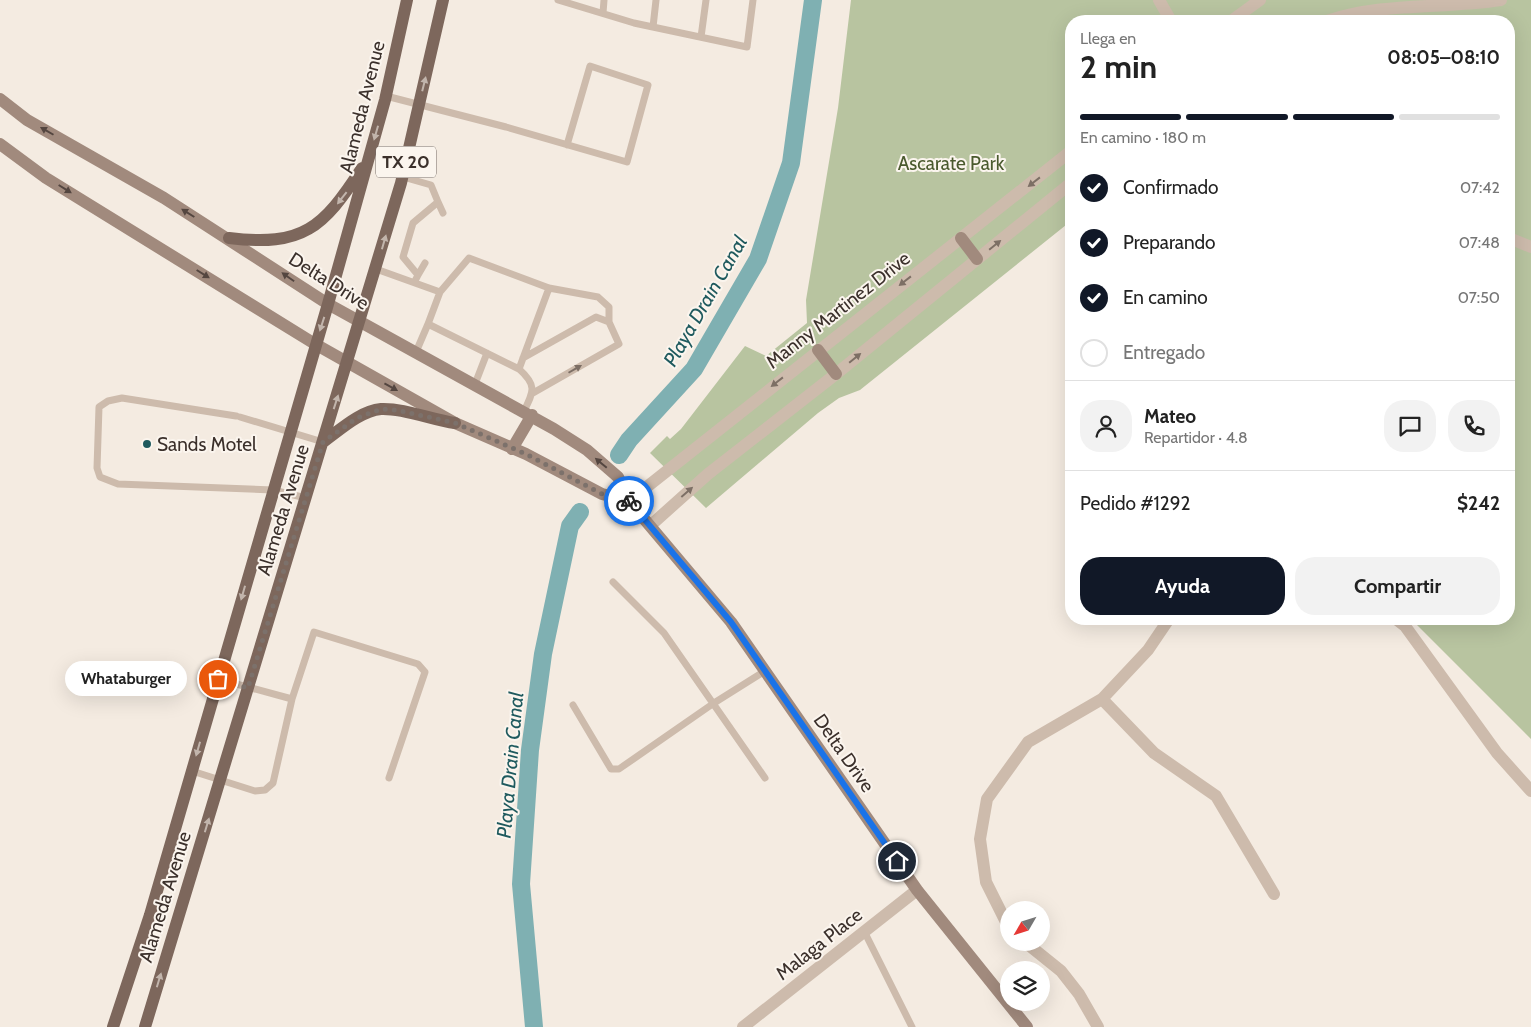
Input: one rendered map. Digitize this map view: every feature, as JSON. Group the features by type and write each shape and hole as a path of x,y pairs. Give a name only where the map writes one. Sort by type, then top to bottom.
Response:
{"main road":[{"name":"Alameda Avenue","path":"112,1027 150,915 328,304 386,96 407,0"},
{"name":"Alameda Avenue","path":"145,1027 403,177 443,0"},
{"name":"Delta Drive","path":"0,98 27,120 229,238 328,304 528,413 586,450 618,477 629,501 731,622 917,890 1027,1027"},
{"path":"0,144 24,163 348,363 455,423 602,494 629,501"},
{"path":"229,238 255,241 280,240 311,230 344,197 369,158"},
{"path":"960,238 977,260"},
{"path":"818,350 836,374"},
{"path":"323,442 357,418 381,409 396,410 455,423"},
{"path":"512,449 528,413"}],"street":[{"path":"1158,0 1162,15"},
{"path":"1158,0 1167,15"},
{"path":"1239,15 1260,0"},
{"path":"1353,15 1370,11 1458,2 1501,0"},
{"name":"Manny Martinez Drive","path":"629,501 1065,156"},
{"path":"651,525 708,474 836,374 1065,188"},
{"path":"1515,240 1531,247"},
{"path":"1000,910 986,882 980,839 987,799 1028,742 1102,698 1148,650 1165,625"},
{"path":"1404,625 1497,753 1531,791"},
{"path":"1102,698 1154,753 1216,796 1274,894"},
{"name":"Malaga Place","path":"743,1027 917,890"},
{"path":"1036,951 1061,971 1079,994 1098,1027"}],"lane":[{"path":"558,0 653,27 746,47 753,0"},
{"path":"603,14 604,0"},
{"path":"653,27 656,0"},
{"path":"701,38 706,0"},
{"path":"386,96 627,162 648,85 590,66 567,145"},
{"path":"403,177 430,185 443,213"},
{"path":"416,278 403,257 413,223 438,202"},
{"path":"416,352 440,292 467,255 550,288 598,297 609,307 609,322 619,344 533,393"},
{"path":"416,278 425,263"},
{"path":"376,269 416,278 440,292"},
{"path":"519,369 550,288"},
{"path":"524,358 596,317 609,322"},
{"path":"428,324 519,369 530,379 533,393 528,413"},
{"path":"475,384 487,353"},
{"path":"306,498 273,490 118,484 100,477 97,468 99,408 108,401 122,398 238,416 290,430 323,442"},
{"path":"613,582 664,633 765,778"},
{"path":"192,771 255,790 265,790 273,783 292,700 314,632 418,664 425,672 389,778"},
{"path":"573,705 611,769 619,769 714,703 765,671"},
{"path":"218,679 292,700"},
{"path":"864,933 912,1027"}],"green space":[{"name":"Ascarate Park","path":"851,0 1531,0 1531,739 1417,625 1515,625 1515,15 1065,15 1065,226 860,390 839,398 818,413 706,508 650,453 667,436 670,439 681,429 745,346 766,356 807,323 806,300 838,108"}],"waterway":[{"name":"Playa Drain Canal","path":"619,455 629,440 694,369 758,259 791,163 813,0"},
{"name":"Playa Drain Canal","path":"534,1027 521,884 530,750 543,654 570,526 580,512"}],"way so far":[{"path":"218,679 248,688 323,442 357,418 381,409 396,410 430,420 455,423 526,454 602,494 629,501"}],"place":[{"name":"Sands Motel","path":"147,444"},
{"name":"Whataburger","path":"218,679"}],"route":[{"path":"629,501 731,622 897,861"}]}
